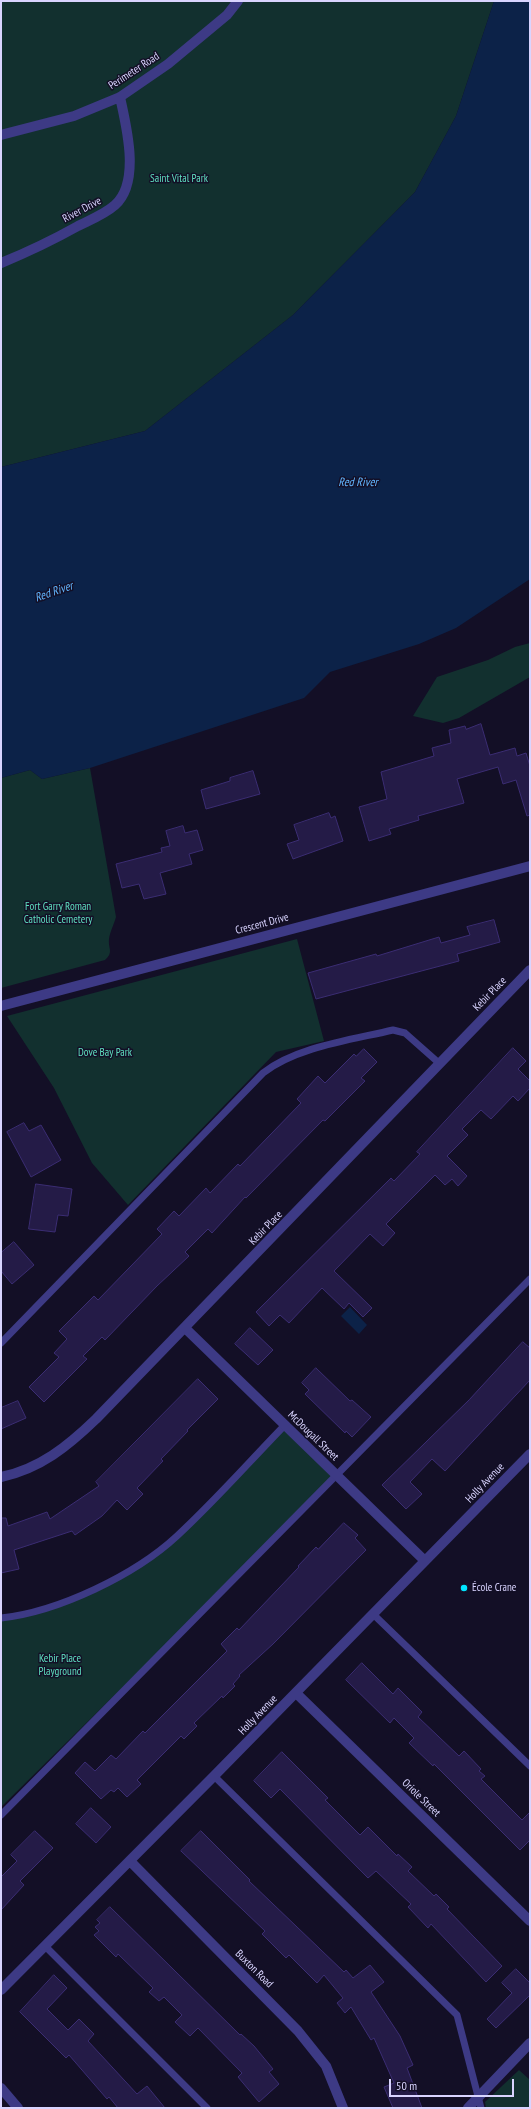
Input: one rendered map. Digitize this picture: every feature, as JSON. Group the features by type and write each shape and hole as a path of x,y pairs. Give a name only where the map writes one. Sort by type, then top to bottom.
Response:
{"street":[{"name":"Perimeter Road","path":"1,135 74,116 120,97 168,64 227,15 238,1"},
{"name":"River Drive","path":"1,264 36,249 116,205 124,191 130,172 129,139 120,97"},
{"name":"Crescent Drive","path":"1,1006 530,866"},
{"name":"Kebir Place","path":"1,1477 48,1459 69,1445 185,1328 530,970"},
{"name":"McDougall Street","path":"185,1328 425,1561"},
{"name":"Holly Avenue","path":"1,1990 296,1693 530,1454"},
{"name":"Oriole Street","path":"296,1693 530,1921"},
{"name":"Buxton Road","path":"130,1861 298,2031 326,2066 343,2108"},
{"path":"468,2108 530,2043"},
{"path":"1,2088 18,2108"}],"lane":[{"path":"1,1343 258,1078 275,1063 296,1054 393,1030 405,1033 440,1064"},
{"path":"1,1815 530,1279"},
{"path":"1,1618 28,1614 59,1604 98,1587 135,1566 176,1537 285,1425"},
{"path":"373,1614 530,1766"},
{"path":"214,1776 457,2015 481,2108"},
{"path":"45,1946 207,2108"}],"green space":[{"name":"Saint Vital Park","path":"1,1 494,1 456,116 415,192 293,315 145,431 1,467"},
{"path":"530,643 530,677 459,718 443,723 413,716 437,677 488,660 515,647"},
{"name":"Fort Garry Roman Catholic Cemetery","path":"90,768 116,917 109,939 109,955 105,960 1,988 1,778 30,770 42,779"},
{"name":"Dove Bay Park","path":"297,939 324,1041 276,1052 128,1205 92,1163 54,1088 7,1016"},
{"name":"Kebir Place Playground","path":"285,1425 337,1476 1,1807 1,1618 59,1604 135,1566 176,1537"},
{"path":"519,2070 530,2080 530,2108 486,2108 485,2102"}],"water":[{"name":"Red River","path":"494,1 530,1 530,579 456,628 419,644 330,672 304,698 90,768 42,779 30,770 1,778 1,467 145,431 293,315 415,192 456,116"},
{"path":"350,1307 367,1325 359,1334 341,1316"}],"building":[{"path":"481,724 490,755 515,748 517,756 526,753 530,766 530,815 527,816 516,780 503,784 498,767 457,779 464,803 418,816 419,820 389,829 391,834 369,841 359,807 387,799 381,772 434,756 432,748 451,743 449,730 465,726 466,729"},
{"path":"253,771 260,794 206,809 201,790 230,781 230,778"},
{"path":"329,813 331,818 335,816 343,841 293,859 287,844 299,840 294,825"},
{"path":"183,826 185,833 197,830 203,850 189,854 192,864 160,873 166,894 144,899 139,884 122,888 116,864 162,852 161,848 170,846 166,831"},
{"path":"494,920 500,942 457,954 459,961 316,999 308,973 376,954 377,956 439,937 441,943 470,935 467,927"},
{"path":"513,1048 526,1061 518,1069 530,1081 530,1088 518,1101 513,1096 491,1119 481,1110 462,1129 468,1135 447,1156 467,1176 458,1186 452,1179 445,1185 435,1175 386,1224 395,1233 383,1246 370,1234 334,1271 372,1308 363,1317 349,1303 344,1309 322,1288 289,1323 280,1315 269,1326 256,1312 391,1178 394,1181 420,1154 417,1152"},
{"path":"364,1049 377,1062 361,1078 365,1081 325,1121 323,1120 246,1198 245,1197 212,1233 208,1229 185,1252 189,1256 157,1286 105,1340 102,1337 83,1356 87,1359 44,1402 29,1387 59,1357 54,1353 67,1339 59,1331 94,1296 98,1300 162,1234 157,1229 174,1211 179,1216 206,1188 210,1193 238,1164 240,1166 301,1103 297,1099 318,1076 325,1083 354,1054 356,1056"},
{"path":"24,1123 29,1131 41,1125 61,1160 31,1177 7,1132"},
{"path":"36,1184 72,1189 68,1216 58,1215 55,1232 29,1229"},
{"path":"14,1242 34,1265 12,1284 1,1271 1,1253"},
{"path":"250,1328 273,1350 258,1365 235,1344"},
{"path":"523,1342 530,1348 530,1380 445,1471 432,1459 410,1482 422,1494 406,1509 382,1485 469,1400"},
{"path":"316,1368 350,1401 352,1400 371,1417 352,1437 346,1431 345,1433 305,1394 309,1390 302,1383"},
{"path":"198,1379 218,1399 187,1430 188,1431 161,1459 163,1461 137,1488 143,1494 127,1510 117,1500 102,1516 75,1535 72,1531 14,1550 19,1569 1,1573 1,1518 6,1518 8,1526 47,1512 50,1519 99,1486 96,1482"},
{"path":"18,1401 26,1418 1,1429 1,1408"},
{"path":"344,1523 358,1535 355,1538 366,1550 273,1644 239,1675 240,1676 233,1684 235,1686 223,1698 222,1696 194,1723 197,1726 184,1739 181,1736 137,1780 141,1784 127,1797 118,1788 114,1792 111,1790 101,1799 75,1773 85,1762 95,1771 111,1755 116,1759 143,1731 145,1733 227,1651 221,1644 237,1628 239,1630 316,1547 318,1549"},
{"path":"362,1663 393,1694 398,1688 422,1712 418,1717 459,1756 464,1751 481,1769 479,1771 485,1776 481,1779 522,1820 530,1812 530,1840 520,1850 434,1764 433,1766 409,1743 414,1738 394,1718 390,1723 346,1680"},
{"path":"282,1752 328,1798 325,1800 360,1835 368,1827 397,1856 398,1854 412,1867 408,1871 434,1896 436,1894 449,1907 447,1909 502,1966 486,1982 431,1924 428,1928 408,1907 411,1904 376,1871 368,1878 280,1789 271,1798 254,1781"},
{"path":"91,1808 111,1827 96,1843 76,1824"},
{"path":"35,1831 53,1848 20,1881 24,1885 1,1910 1,1877 17,1861 11,1855"},
{"path":"201,1831 250,1880 249,1881 344,1972 346,1970 353,1978 370,1965 384,1982 371,1992 400,2036 413,2065 407,2068 422,2108 393,2108 384,2087 394,2083 374,2038 371,2040 351,2007 345,2013 337,2003 343,1998 324,1975 317,1983 289,1955 286,1958 262,1934 265,1931 181,1851"},
{"path":"110,1907 240,2035 241,2034 254,2046 273,2069 269,2072 279,2084 259,2102 238,2077 242,2073 198,2028 190,2036 175,2022 182,2015 164,1997 159,2001 149,1992 153,1988 118,1954 116,1957 94,1935 99,1931 95,1927 100,1923 97,1920"},
{"path":"516,1969 530,1983 530,1995 496,2028 487,2019 512,1993 502,1983"},
{"path":"54,1975 67,1988 47,2009 68,2030 79,2019 94,2034 88,2041 137,2094 147,2086 165,2108 118,2108 109,2097 107,2099 69,2055 66,2058 20,2012"}],"place":[{"name":"École Crane","path":"464,1588"}]}
